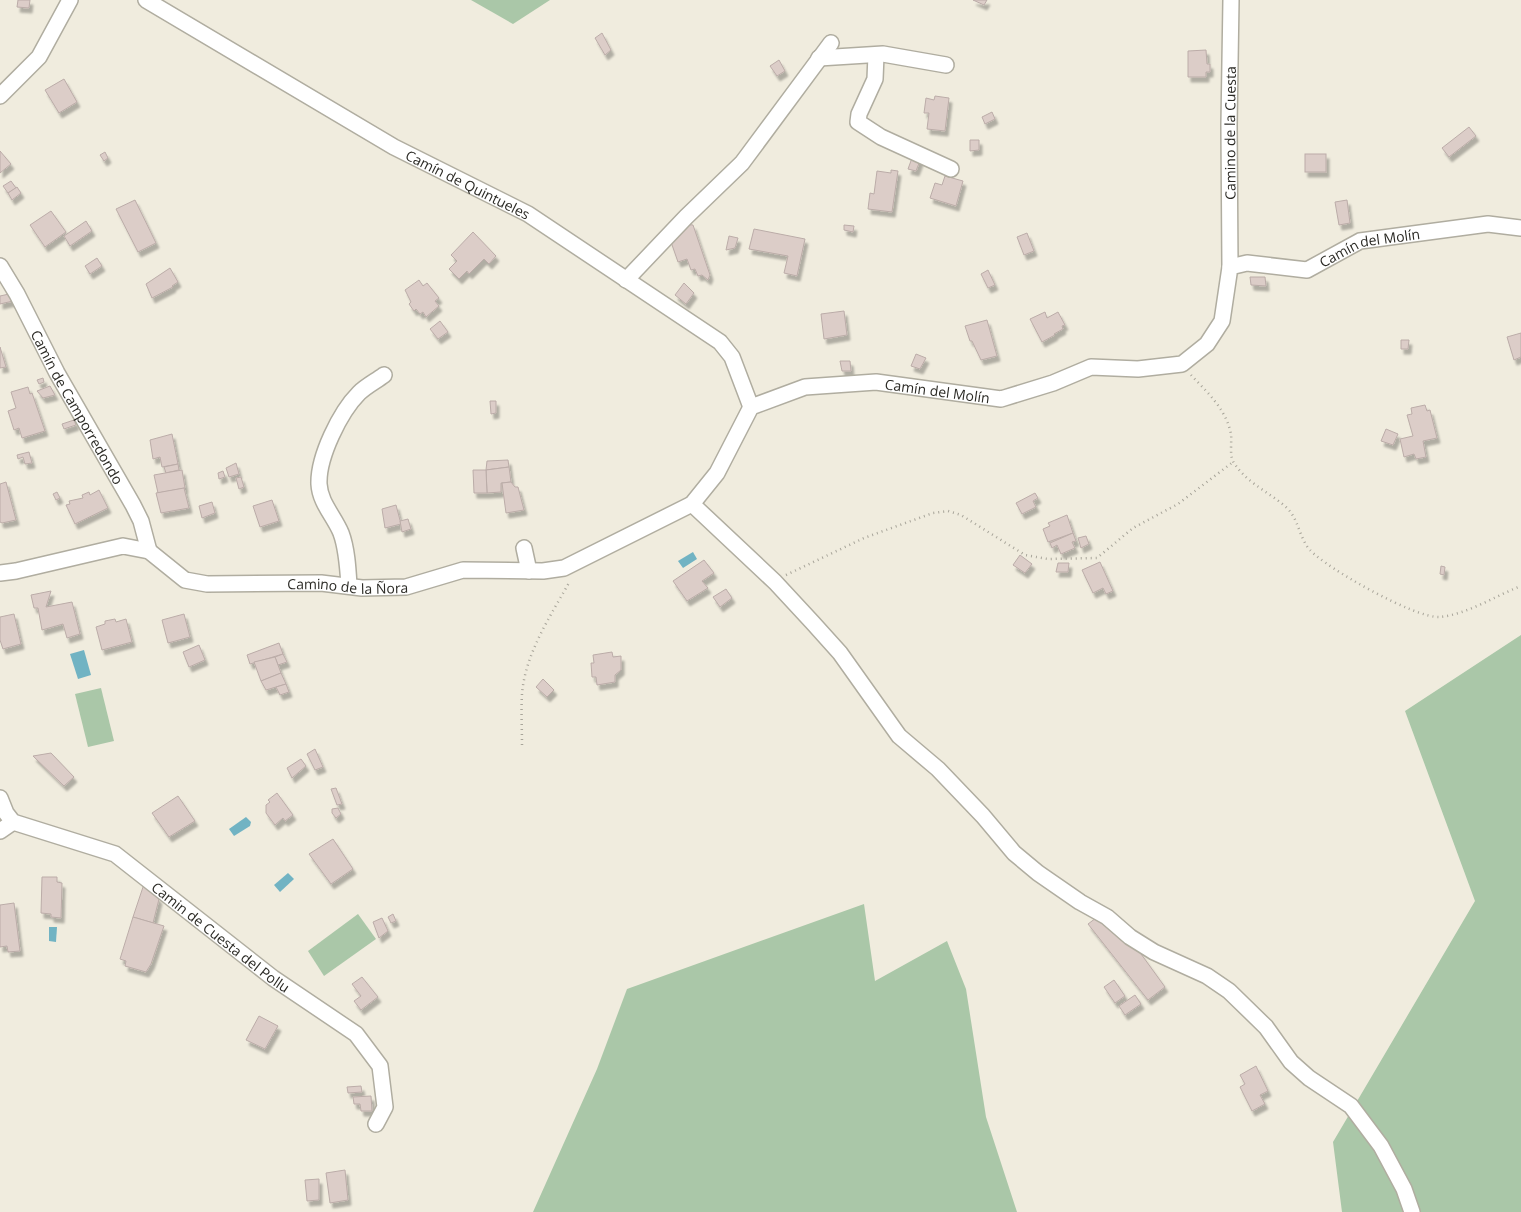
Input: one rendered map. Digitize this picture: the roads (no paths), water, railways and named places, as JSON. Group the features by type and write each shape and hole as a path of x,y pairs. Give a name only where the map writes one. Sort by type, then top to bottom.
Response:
{"street":[{"path":"0,96 39,57 70,0"},
{"name":"Camín de Quintueles","path":"146,0 394,147 528,214 575,242 626,280 720,342 732,357 751,407"},
{"name":"Camino de la Cuesta","path":"1230,267 1228,125 1231,0"},
{"path":"626,280 686,217 742,163 831,43"},
{"path":"819,58 876,55 946,65"},
{"path":"876,55 875,79 859,114 858,122 873,133 951,168"},
{"name":"Camín del Molín","path":"751,407 805,387 876,382 1001,399 1053,383 1091,367 1138,369 1182,364 1207,344 1222,321 1230,267 1246,263 1307,270 1360,241 1488,224 1521,228"},
{"name":"Camín de Camporredondo","path":"0,266 17,294 57,373 133,505 141,521 149,551"},
{"path":"349,586 348,562 341,533 325,506 319,484 326,448 340,420 358,393 384,375"},
{"path":"751,407 717,473 692,504 775,582 840,653 899,736 938,769 983,816 1014,853 1073,897 1107,916 1130,937 1154,952 1207,976 1230,991 1266,1028 1291,1062 1309,1078 1350,1106 1381,1146 1404,1189 1412,1212"},
{"name":"Camino de la Ñora","path":"0,573 123,546 149,551 185,580 206,584 321,583 349,586 406,587 463,570 564,568 692,504"},
{"path":"524,548 529,570"},
{"path":"0,798 6,813 13,822 0,831"},
{"name":"Camin de Cuesta del Pollu","path":"13,822 115,854 273,978 356,1034 380,1066 385,1107 376,1124"}],"water":[{"path":"693,552 697,559 683,568 678,561"},
{"path":"84,650 91,675 78,679 70,654"},
{"path":"246,817 251,822 250,826 234,836 229,829"},
{"path":"288,873 294,879 280,892 274,885"},
{"path":"49,927 57,927 56,942 49,941"}]}
